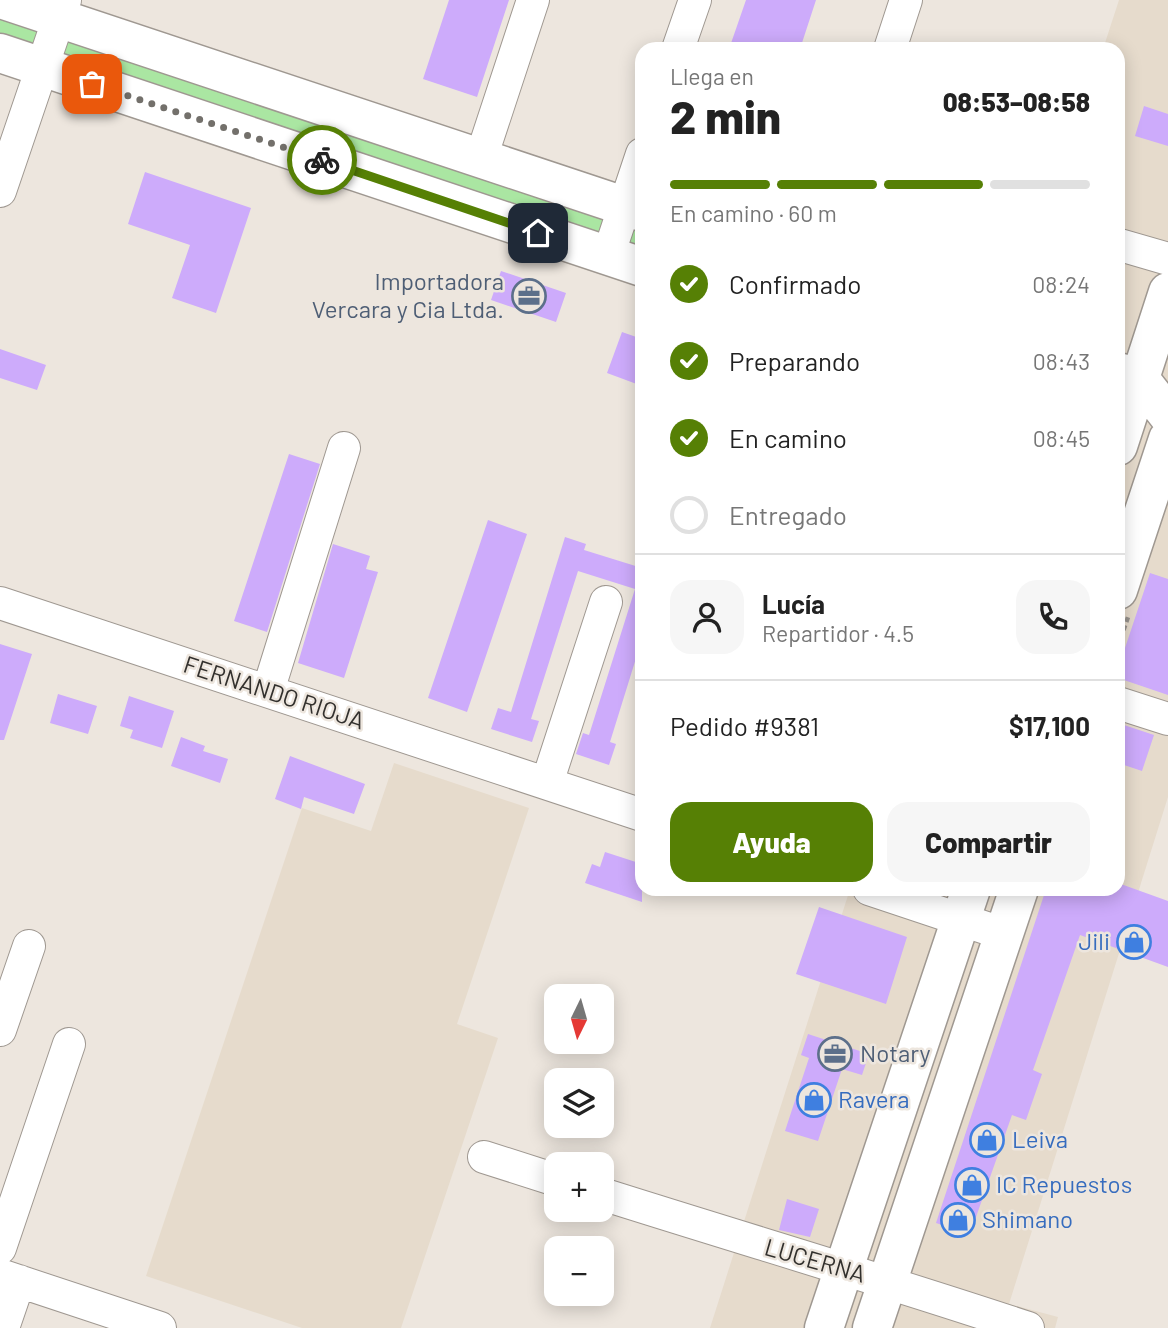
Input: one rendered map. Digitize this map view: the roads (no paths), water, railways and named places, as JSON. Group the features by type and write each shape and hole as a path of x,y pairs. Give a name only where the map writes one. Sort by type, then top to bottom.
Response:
{"main road":[{"path":"4,0 62,9 436,144 634,209"},
{"path":"0,53 625,262"},
{"path":"421,194 436,144"},
{"path":"1125,401 1129,375 1168,292"},
{"path":"1129,375 1168,415"},
{"path":"1125,432 1168,422"},
{"path":"1125,569 1168,439"},
{"path":"872,1328 1017,896"},
{"path":"824,1328 966,904"}],"street":[{"path":"481,158 533,0"},
{"path":"680,42 695,0"},
{"path":"892,42 906,0"},
{"path":"0,191 62,9"},
{"path":"625,262 634,209"},
{"path":"1125,248 1168,259"},
{"path":"268,691 344,448"},
{"path":"547,783 606,602"},
{"name":"FERNANDO RIOJA","path":"0,603 635,813"},
{"path":"1125,705 1168,719"},
{"path":"914,896 966,904 1004,934"},
{"path":"0,1030 29,946"},
{"path":"0,1248 69,1044"},
{"path":"484,1157 544,1176"},
{"name":"LUCERNA","path":"614,1198 843,1271 888,1281 1028,1328"},
{"path":"3,1328 9,1278 160,1328"}],"place":[{"name":"Importadora Vercara y Cia Ltda.","path":"529,296"},
{"name":"Jili","path":"1134,942"},
{"name":"Notary","path":"835,1054"},
{"name":"Ravera","path":"814,1100"},
{"name":"Leiva","path":"987,1140"},
{"name":"IC Repuestos","path":"972,1185"},
{"name":"Shimano","path":"958,1220"}]}
